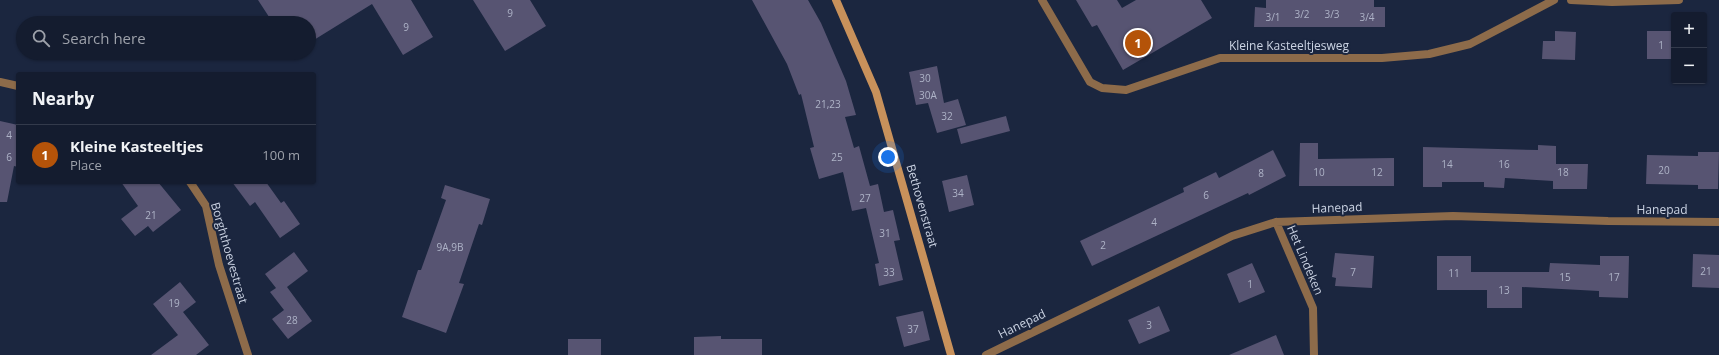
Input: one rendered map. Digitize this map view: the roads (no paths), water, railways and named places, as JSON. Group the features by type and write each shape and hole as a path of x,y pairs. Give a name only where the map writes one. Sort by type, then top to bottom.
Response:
{"main road":[{"name":"Bethovenstraat","path":"836,0 876,92 951,355"}],"street":[{"name":"Kleine Kasteeltjesweg","path":"1042,0 1090,82 1102,88 1126,90 1220,58 1382,58 1429,54 1470,44 1554,0"},
{"path":"1571,0 1679,0"},
{"path":"0,82 16,86"},
{"name":"Borghthoevestraat","path":"191,184 206,206 218,265 248,355"},
{"name":"Hanepad","path":"986,355 1232,236 1276,222 1453,216 1608,221 1719,222"},
{"name":"Het Lindeken","path":"1276,222 1312,308 1314,355"}],"place":[{"name":"Kleine Kasteeltjes","path":"1138,43"}]}
